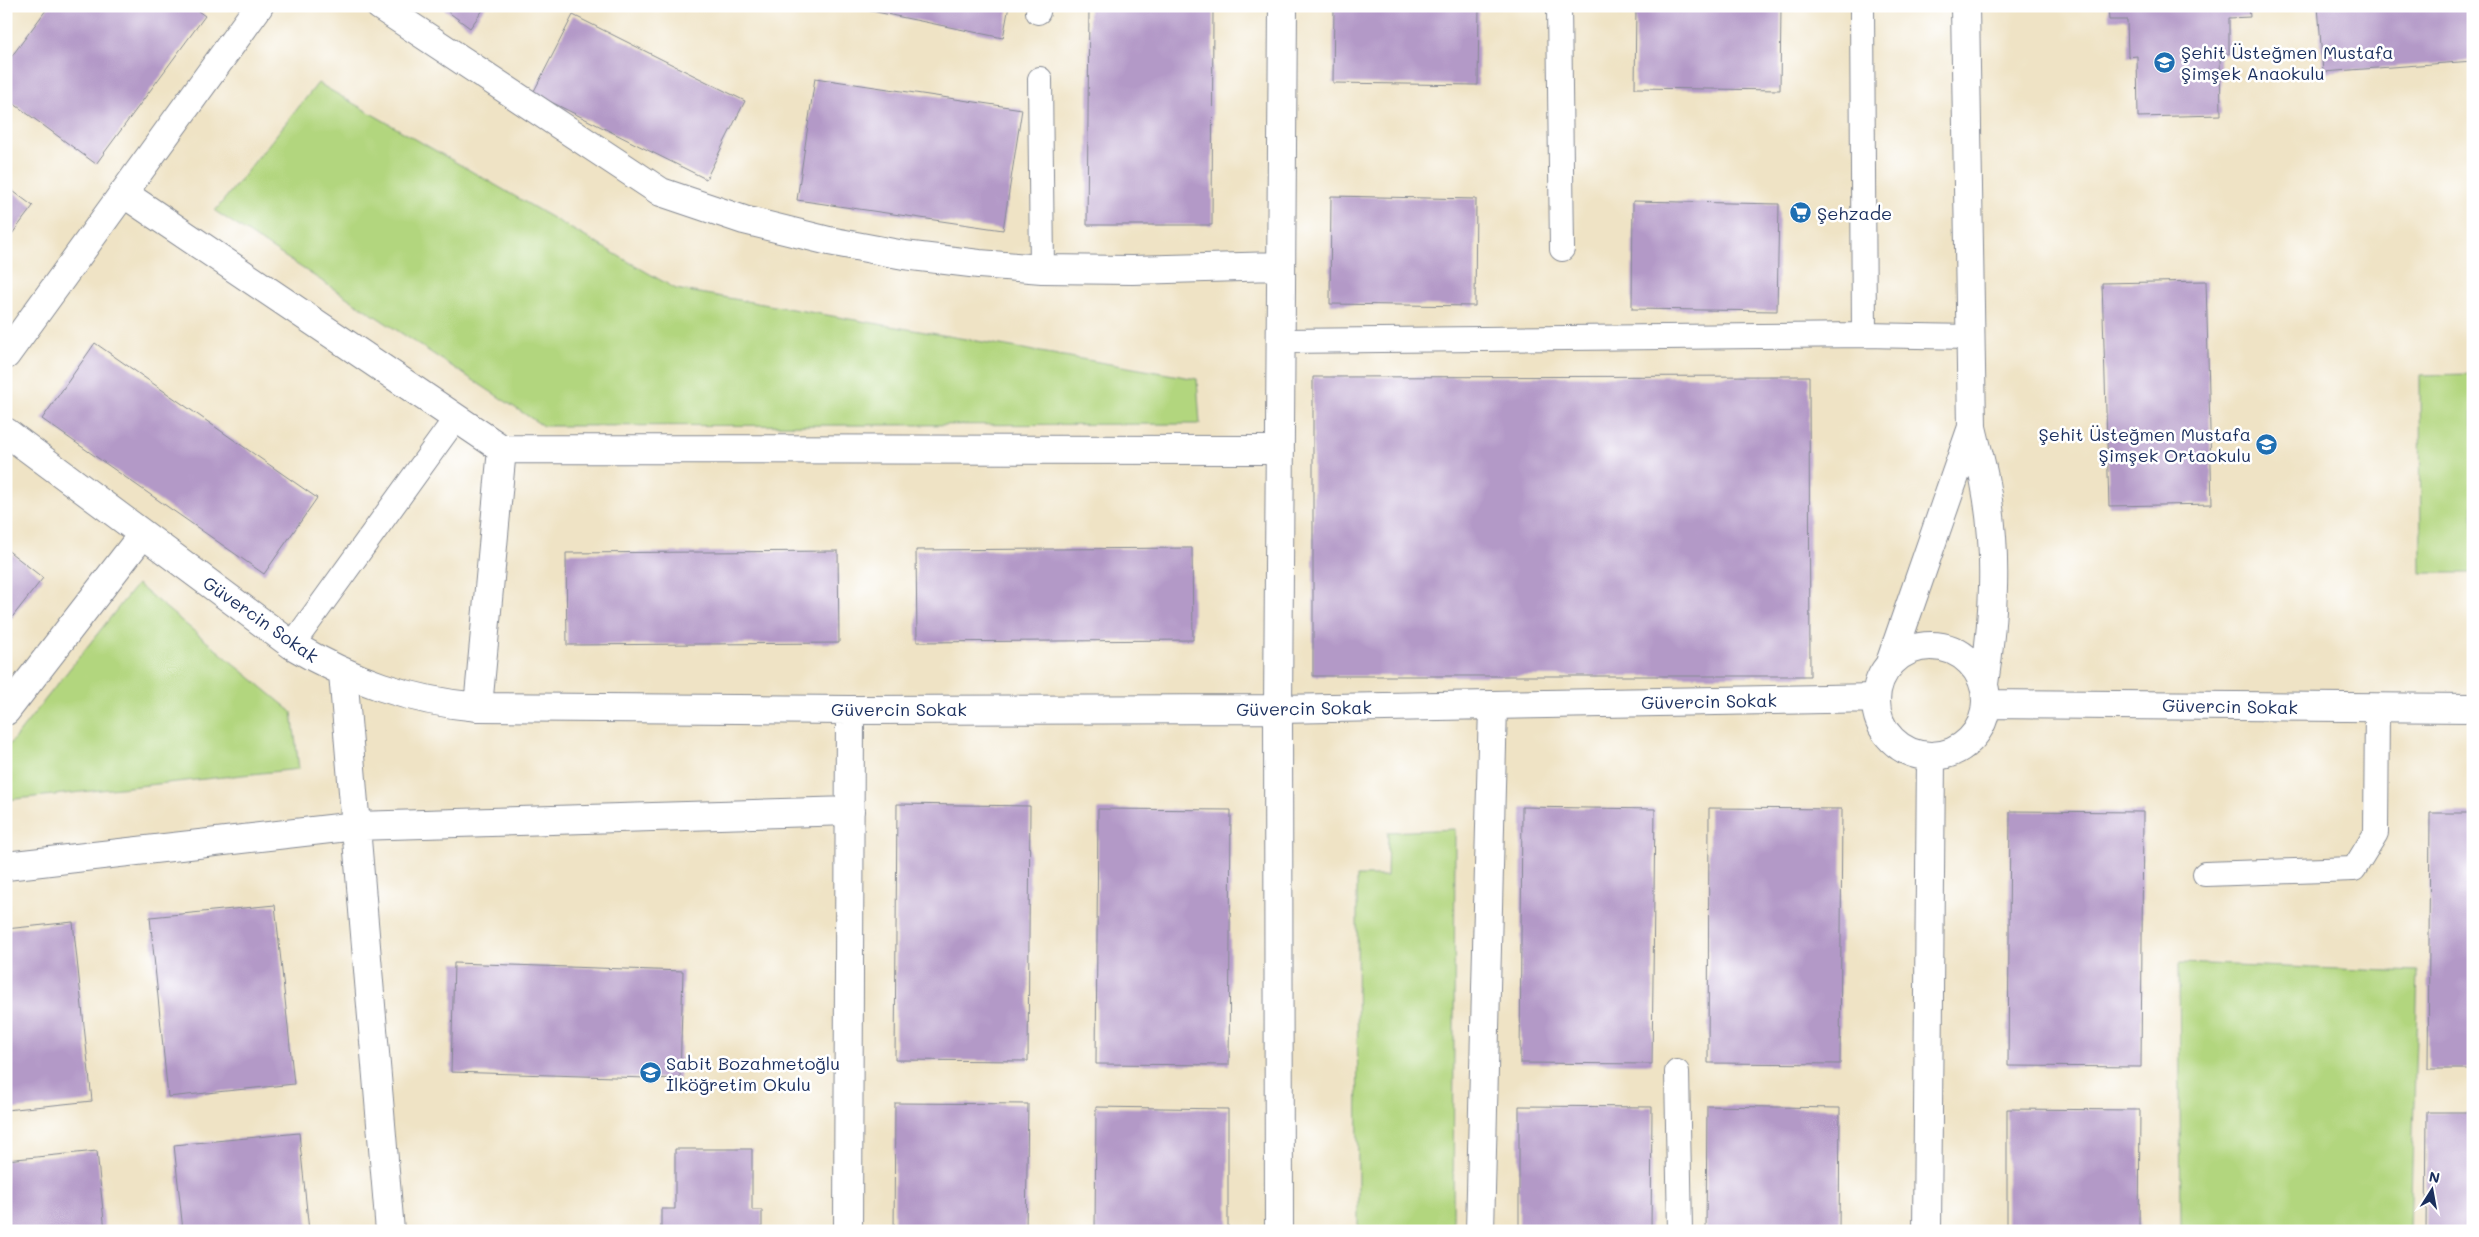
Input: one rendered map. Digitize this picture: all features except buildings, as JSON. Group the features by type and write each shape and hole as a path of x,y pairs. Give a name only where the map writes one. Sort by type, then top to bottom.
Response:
{"street":[{"path":"6,355 259,6"},
{"path":"380,6 661,192 744,220 829,241 904,255 1042,269 1209,270 1281,266"},
{"path":"1279,1231 1278,709 1283,6"},
{"path":"1965,6 1972,427 1985,484 1992,541 1994,589 1982,722 1972,738 1957,750 1931,756 1919,755 1901,747 1887,734 1878,717 1876,698 1880,679 1890,663 1972,427"},
{"path":"123,193 502,449 1280,450"},
{"name":"Güvercin Sokak","path":"6,432 292,645 343,673 399,694 445,704 478,707 850,710 1278,709 1876,698"},
{"path":"478,707 502,449"},
{"path":"6,711 142,534"},
{"path":"1890,663 1906,651 1924,646 1943,646 1961,654 1975,667 1985,694"},
{"path":"343,673 390,1231"},
{"name":"Güvercin Sokak","path":"1985,694 2377,707 2473,708"},
{"path":"1480,1231 1493,705"},
{"path":"848,1231 850,710"},
{"path":"1927,1231 1931,756"},
{"path":"6,866 356,826 850,811"}],"lane":[{"path":"1559,6 1562,249"},
{"path":"1862,6 1864,335"},
{"path":"1040,80 1042,269"},
{"path":"1281,341 1864,335 1970,337"},
{"path":"292,645 456,418"},
{"path":"2205,874 2354,869 2376,833 2377,707"},
{"path":"1677,1072 1680,1231"}],"green space":[{"path":"318,83 676,289 1197,379 1200,424 543,426 215,211"},
{"path":"2473,374 2473,573 2421,573 2420,375"},
{"path":"137,584 292,712 299,769 6,800 6,749"},
{"path":"1455,829 1453,1231 1358,1231 1357,876 1387,876 1388,832"},
{"path":"2179,963 2418,972 2410,1231 2181,1231"}],"place":[{"name":"Şehit Üsteğmen Mustafa Şimşek Anaokulu","path":"2165,62"},
{"name":"Şehzade","path":"1801,213"},
{"name":"Şehit Üsteğmen Mustafa Şimşek Ortaokulu","path":"2267,444"},
{"name":"Sabit Bozahmetoğlu İlköğretim Okulu","path":"650,1073"}]}
